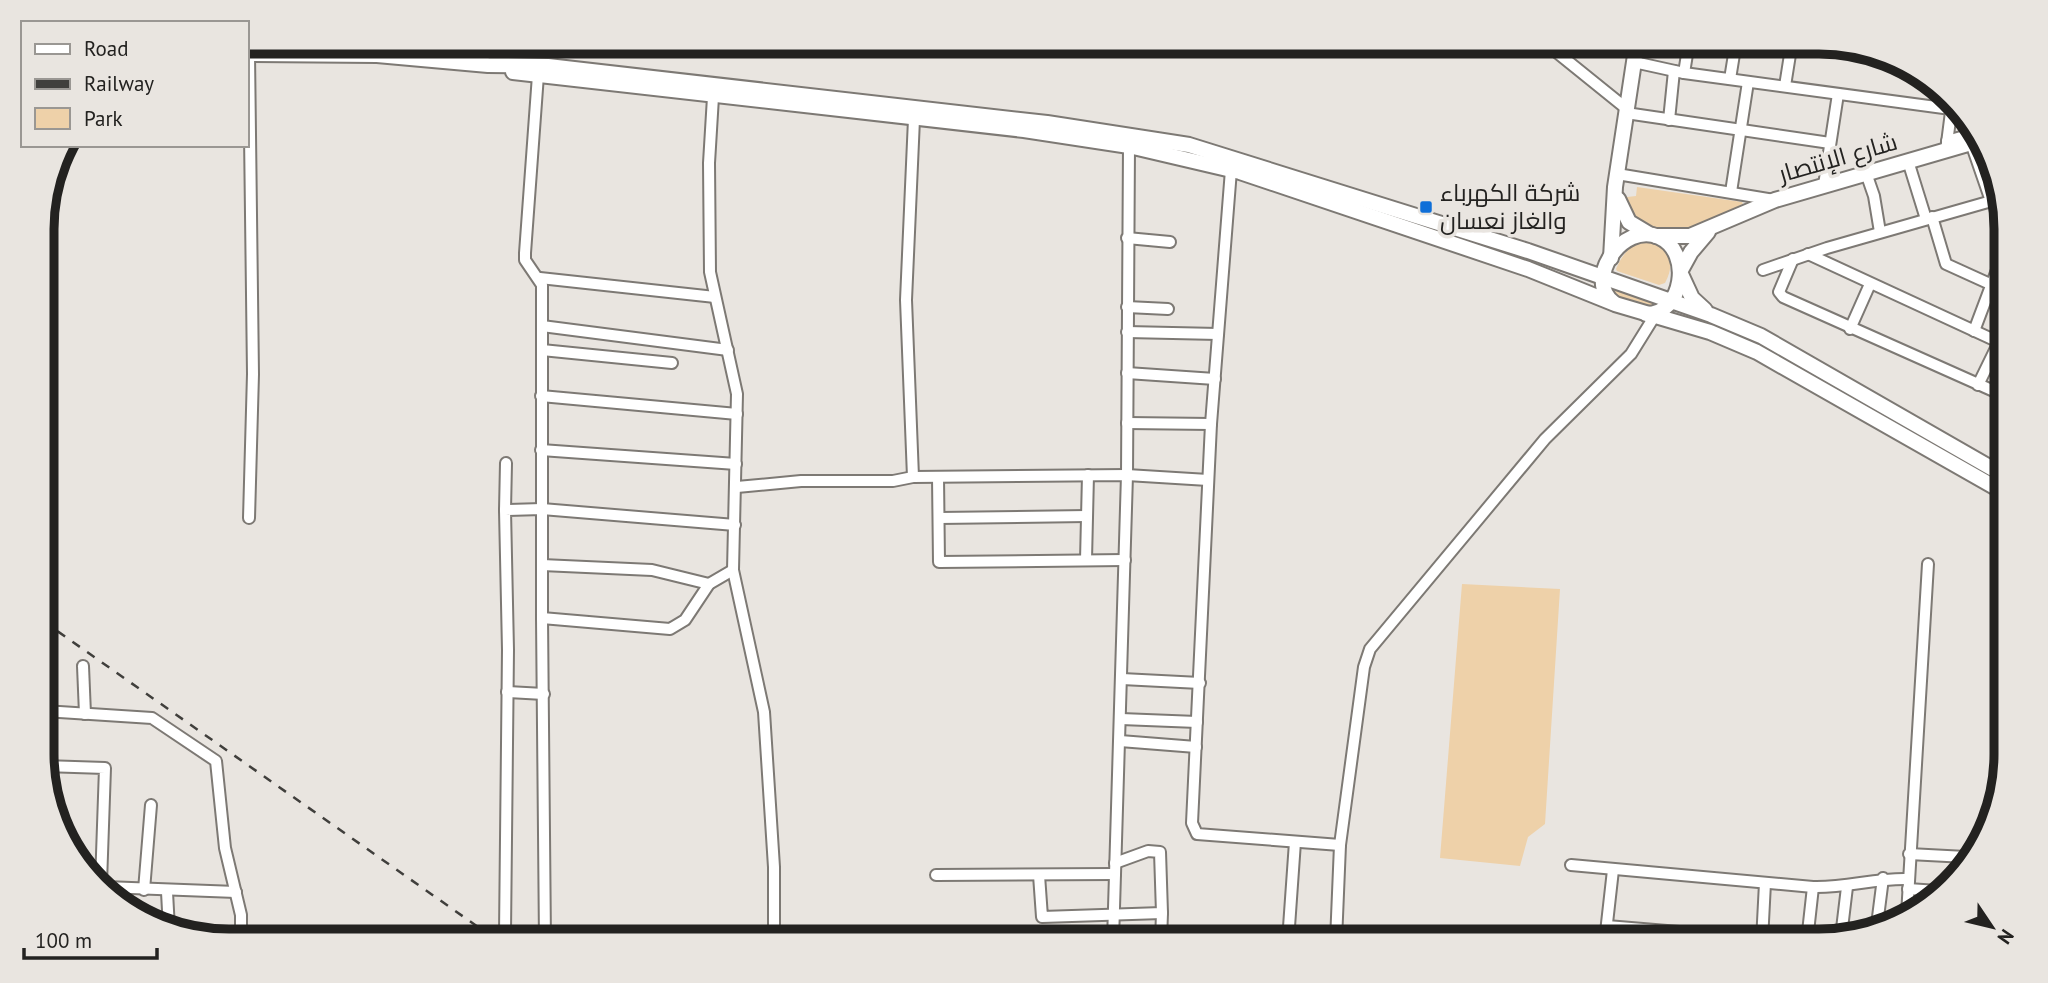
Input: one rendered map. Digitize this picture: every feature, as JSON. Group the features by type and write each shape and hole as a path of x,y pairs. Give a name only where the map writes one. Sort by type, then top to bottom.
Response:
{"main road":[{"path":"1611,258 1616,181 1635,54"},
{"path":"365,55 488,65 548,65 1151,137 1252,164 1671,299 1712,315 1761,336 1994,470"},
{"path":"488,65 505,71 1129,146 1231,170 1528,269 1615,304 1710,332 1757,352 1994,487"},
{"name":"شارع الإنتصار","path":"1653,235 1680,239 1775,200 1969,140"},
{"path":"1616,181 1624,215 1674,248 1692,298 1712,315"},
{"path":"1649,315 1659,312 1671,299 1691,252 1713,227"},
{"path":"1615,304 1604,293 1602,277 1611,258 1623,242 1636,235 1653,235"}],"street":[{"path":"1559,54 1627,111 1670,120 1830,143"},
{"path":"1670,120 1685,54"},
{"path":"1730,79 1734,54"},
{"path":"1785,86 1790,54"},
{"path":"248,55 253,374 249,518"},
{"path":"1634,62 1748,82 1943,105"},
{"path":"538,75 525,260 540,278 542,326 541,618 545,929"},
{"path":"1731,192 1748,82"},
{"path":"1824,185 1838,94"},
{"path":"713,97 710,272 729,350 737,414 733,570 767,733 774,867 774,929"},
{"path":"1946,146 1951,114"},
{"path":"913,477 906,300 914,119"},
{"path":"1114,928 1127,475 1129,146"},
{"path":"1909,161 1946,264 1990,284"},
{"path":"1231,170 1211,424 1192,823 1197,834 1340,845"},
{"path":"1867,173 1880,232"},
{"path":"1616,181 1731,192 1775,200"},
{"path":"1763,270 1880,232 1991,201"},
{"path":"1127,239 1170,242"},
{"path":"1808,254 1994,340"},
{"path":"1793,259 1780,285 1779,292 1783,297 1994,391"},
{"path":"1974,331 1994,277"},
{"path":"540,278 715,297"},
{"path":"1850,329 1870,284"},
{"path":"1127,307 1168,309"},
{"path":"1337,928 1340,845 1362,678 1370,649 1545,439 1631,355 1649,315"},
{"path":"542,326 729,350"},
{"path":"1127,332 1218,334"},
{"path":"542,350 672,363"},
{"path":"1978,384 1994,357"},
{"path":"1127,373 1215,379"},
{"path":"541,396 737,414"},
{"path":"1127,423 1211,424"},
{"path":"541,450 736,464"},
{"path":"505,929 506,463"},
{"path":"1086,560 1088,475"},
{"path":"737,487 801,481 893,481 913,477 1127,475 1208,480"},
{"path":"938,477 939,562 1125,560"},
{"path":"505,510 542,509 736,525"},
{"path":"939,518 1087,516"},
{"path":"1907,904 1928,564"},
{"path":"542,565 652,570 709,584"},
{"path":"541,618 670,629 685,620 709,584 733,570"},
{"path":"83,666 85,714"},
{"path":"1122,679 1200,683"},
{"path":"507,692 544,694"},
{"path":"54,712 152,718 216,761 225,848 241,915 241,929"},
{"path":"1121,719 1197,722"},
{"path":"1120,741 1196,747"},
{"path":"55,766 105,768 101,874"},
{"path":"144,890 151,805"},
{"path":"1289,928 1295,842"},
{"path":"936,875 1039,875 1115,869 1147,851 1160,852 1161,928"},
{"path":"1909,854 1960,857"},
{"path":"1571,865 1813,887 1847,887 1883,878 1930,889"},
{"path":"1613,870 1607,926 1632,928"},
{"path":"1039,875 1042,917 1114,917 1162,913"},
{"path":"1878,918 1883,878"},
{"path":"1763,928 1765,883"},
{"path":"1808,928 1813,887"},
{"path":"1842,927 1847,887"},
{"path":"123,893 144,890 236,892"},
{"path":"167,892 168,917"}],"green space":[{"path":"1637,187 1743,204 1696,225 1665,231 1650,227 1637,219 1626,203 1627,197 1636,196"},
{"path":"1654,241 1670,259 1670,270 1665,283 1659,285 1617,271 1619,263 1630,248"},
{"path":"1611,285 1657,303 1646,308 1621,301 1611,291"},
{"path":"1462,584 1560,589 1545,824 1528,837 1520,866 1440,858"}],"railway":[{"path":"54,629 481,929"}],"place":[{"name":"شركة الكهرباء والغاز نعسان","path":"1426,207"}]}
